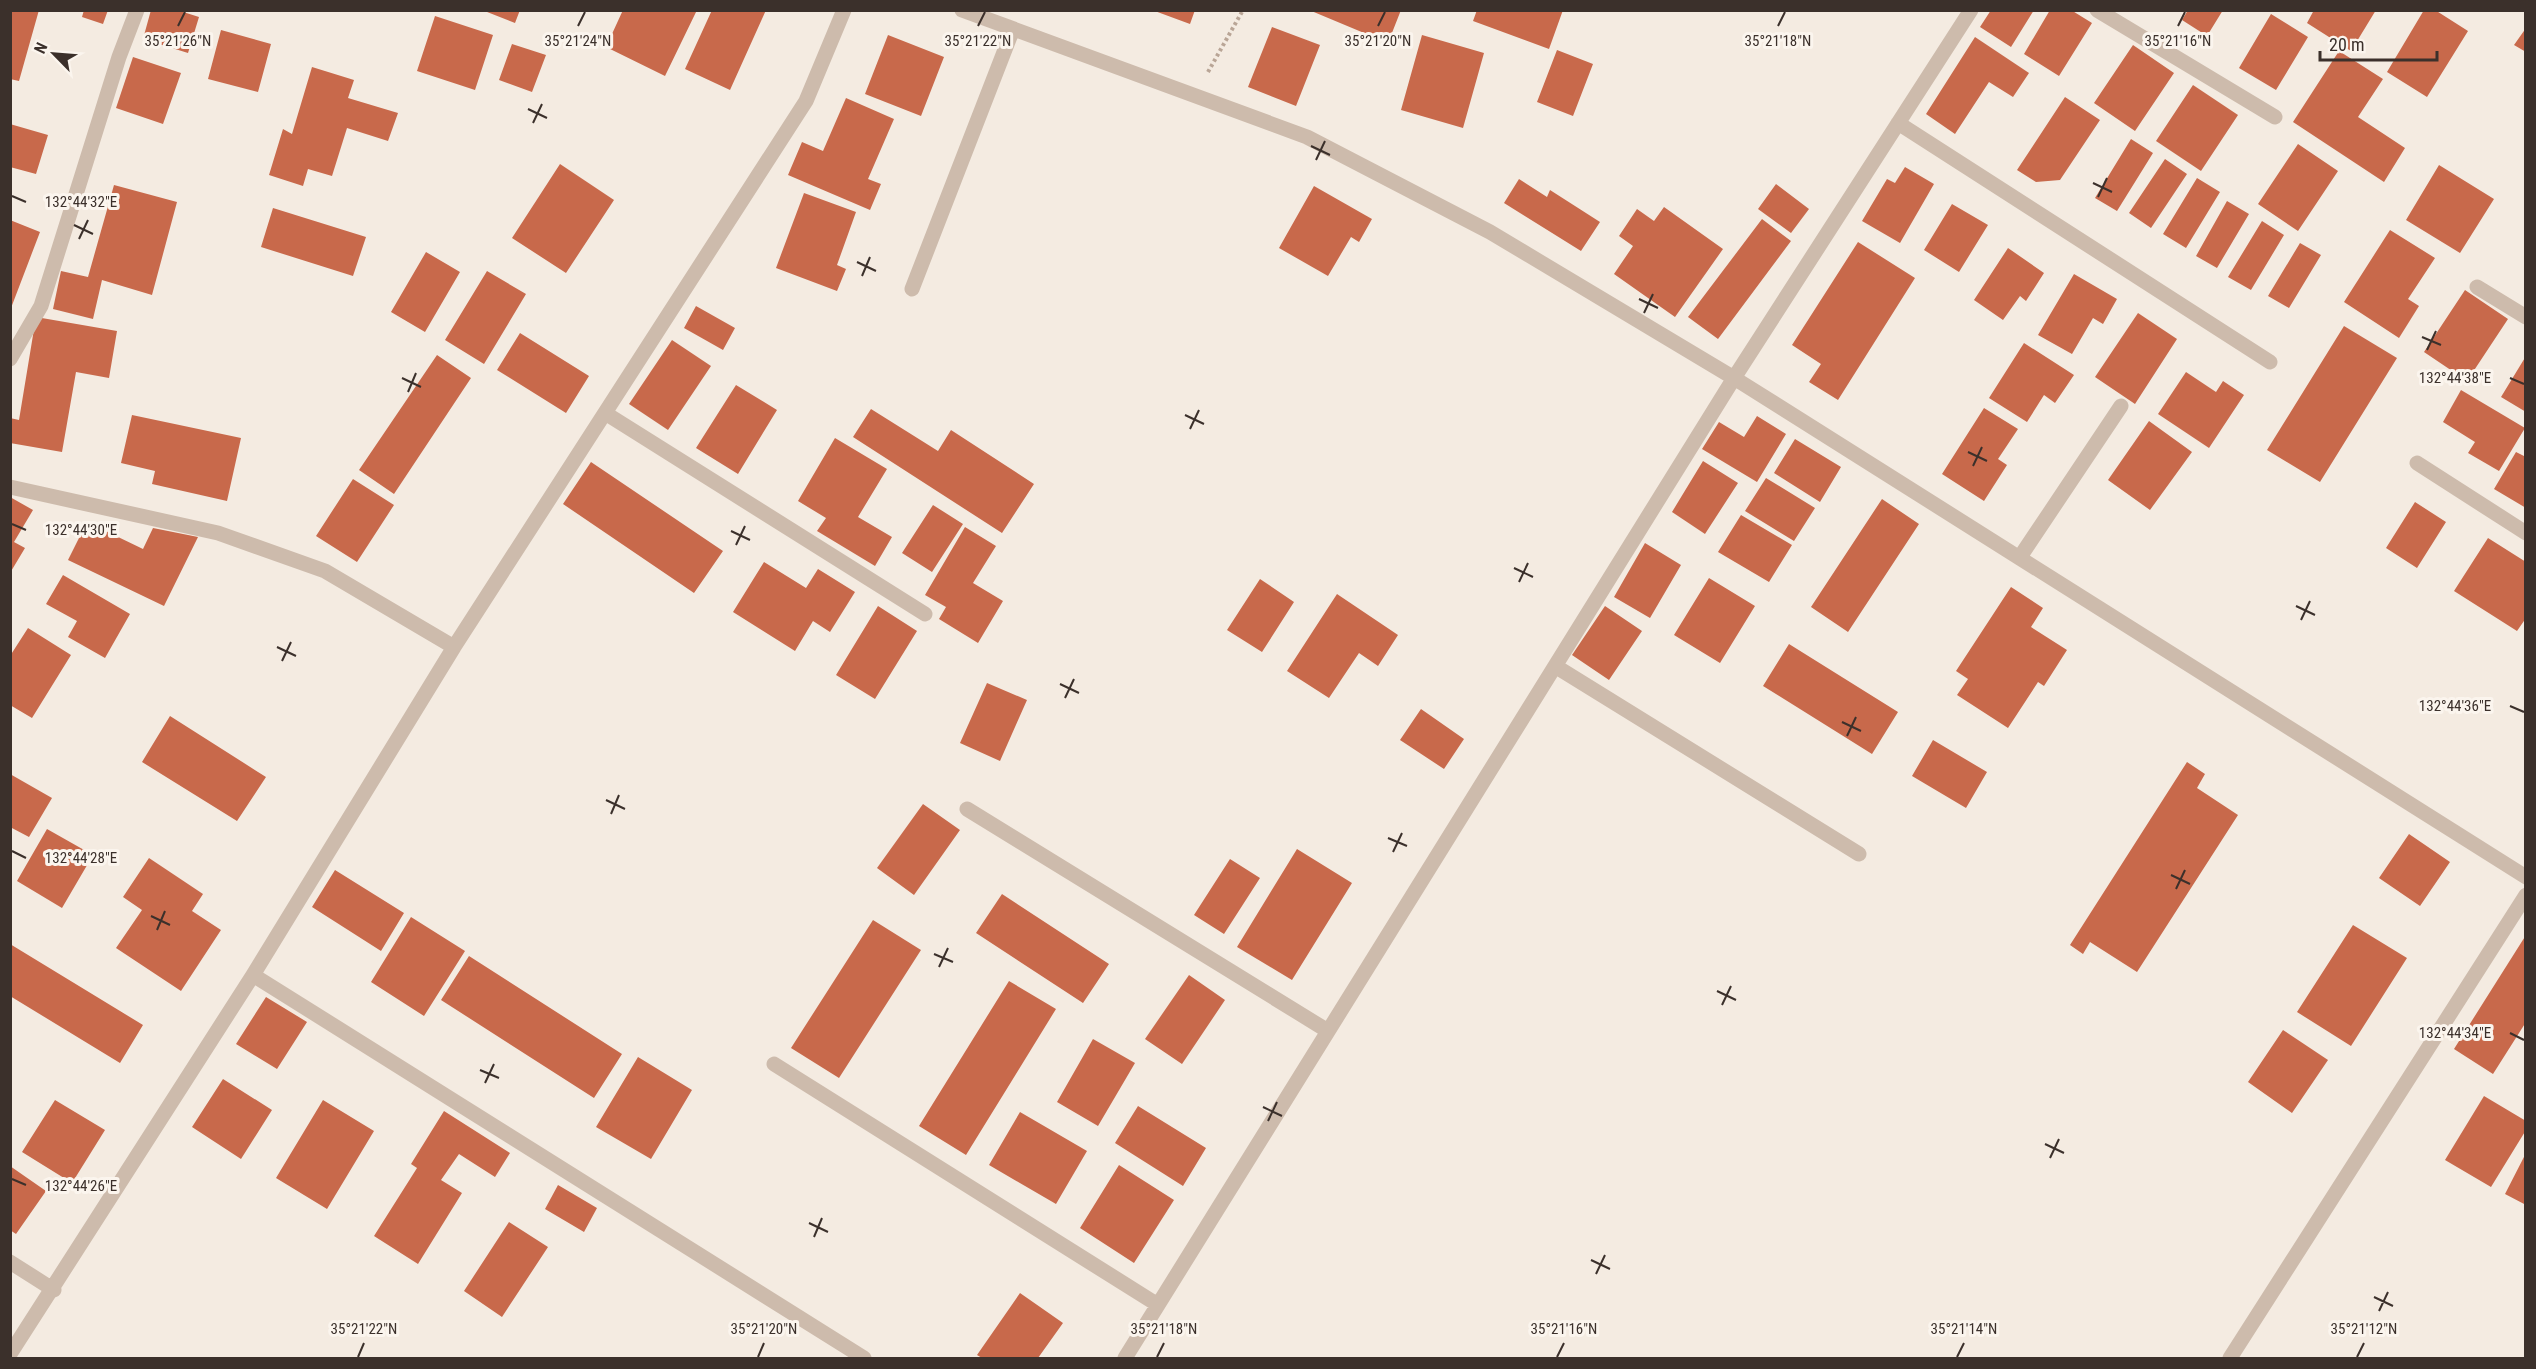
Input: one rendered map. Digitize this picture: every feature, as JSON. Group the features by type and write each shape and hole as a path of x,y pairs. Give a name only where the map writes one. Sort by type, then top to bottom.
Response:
{"street":[{"path":"10,359 41,306 119,57 137,10"},
{"path":"10,1354 54,1290 253,975 454,647 806,101 844,10"},
{"path":"962,10 1307,137 1470,222 1734,378 2020,556 2526,877"},
{"path":"1125,1359 1734,378 1971,10"},
{"path":"2097,10 2275,117"},
{"path":"912,289 1013,30"},
{"path":"1898,123 2270,362"},
{"path":"2477,287 2526,317"},
{"path":"2020,556 2121,406"},
{"path":"605,413 925,614"},
{"path":"2417,463 2526,533"},
{"path":"10,487 218,533 314,567 325,571 454,647"},
{"path":"1555,666 1859,854"},
{"path":"966,809 1328,1031"},
{"path":"2230,1359 2526,895"},
{"path":"253,975 864,1359"},
{"path":"774,1064 1158,1305"},
{"path":"10,1262 54,1290"}],"path":[{"path":"1194,96 1243,10"}],"building":[{"path":"10,10 39,10 19,81 10,79"},
{"path":"84,10 108,10 103,24 82,17"},
{"path":"151,10 177,10 199,17 188,53 143,39"},
{"path":"482,10 520,10 515,23"},
{"path":"623,10 697,10 665,76 606,47"},
{"path":"712,10 766,10 730,90 685,69"},
{"path":"1152,10 1195,10 1190,24"},
{"path":"1309,10 1401,10 1388,43"},
{"path":"1477,10 1563,10 1549,49 1473,21"},
{"path":"1991,10 2034,10 2011,47 1980,27"},
{"path":"2050,10 2071,10 2092,23 2059,76 2024,54"},
{"path":"2188,10 2223,10 2207,36 2182,20"},
{"path":"2314,10 2376,10 2351,51 2307,23"},
{"path":"2424,10 2435,10 2468,31 2427,97 2387,72"},
{"path":"2271,14 2308,37 2276,90 2239,68"},
{"path":"435,16 493,35 475,90 417,71"},
{"path":"1272,27 1320,45 1296,106 1248,87"},
{"path":"2526,28 2526,52 2514,45"},
{"path":"221,30 271,44 258,92 208,79"},
{"path":"888,35 944,57 921,116 865,94"},
{"path":"1422,35 1484,53 1463,128 1401,110"},
{"path":"1975,37 2029,73 2013,97 1989,82 1955,134 1926,114"},
{"path":"512,44 546,55 532,92 499,80"},
{"path":"2133,45 2174,73 2135,131 2094,103"},
{"path":"1557,50 1593,64 1573,116 1537,102"},
{"path":"2339,51 2383,79 2358,117 2405,148 2384,182 2293,122"},
{"path":"133,57 181,73 163,124 116,108"},
{"path":"312,67 354,80 348,98 398,113 388,141 347,128 332,176 308,169 303,186 269,175 283,129 292,134"},
{"path":"2193,85 2238,115 2201,171 2156,141"},
{"path":"2065,97 2100,120 2060,180 2036,182 2017,170"},
{"path":"846,98 894,119 868,179 881,184 870,210 788,175 802,142 823,151"},
{"path":"10,124 48,135 36,174 10,167"},
{"path":"2131,139 2153,153 2117,211 2095,198"},
{"path":"2298,144 2338,171 2298,231 2258,204"},
{"path":"2165,159 2187,174 2151,228 2129,213"},
{"path":"560,164 614,200 566,273 512,238"},
{"path":"2439,165 2494,199 2460,253 2406,220"},
{"path":"1905,167 1934,184 1900,243 1862,221 1887,179 1895,183"},
{"path":"2197,178 2220,192 2186,248 2163,234"},
{"path":"1519,179 1547,197 1550,190 1600,222 1581,251 1504,203"},
{"path":"1776,184 1809,209 1791,233 1758,209"},
{"path":"114,185 177,202 152,295 102,280 93,319 53,309 61,271 88,277"},
{"path":"1314,186 1372,219 1359,242 1351,237 1328,276 1279,248"},
{"path":"804,193 856,212 837,265 846,269 837,291 776,268"},
{"path":"2227,201 2249,214 2217,268 2196,256"},
{"path":"1952,204 1988,225 1959,272 1924,250"},
{"path":"1664,207 1723,249 1675,317 1614,274 1633,246 1619,236 1637,209 1654,221"},
{"path":"273,208 366,237 353,276 261,247"},
{"path":"1762,219 1791,241 1718,339 1688,317"},
{"path":"10,220 40,232 11,308 10,308"},
{"path":"2262,221 2284,235 2251,290 2228,277"},
{"path":"2390,230 2435,258 2408,299 2419,306 2399,338 2344,302"},
{"path":"1858,242 1915,278 1838,400 1809,382 1821,364 1792,345"},
{"path":"2300,243 2321,255 2289,308 2268,296"},
{"path":"2008,248 2044,273 2026,301 2020,296 2003,320 1974,300"},
{"path":"426,252 460,272 425,332 391,312"},
{"path":"487,271 526,294 484,364 445,340"},
{"path":"2074,274 2117,299 2103,324 2093,318 2072,354 2038,335"},
{"path":"2465,290 2508,319 2467,381 2424,352"},
{"path":"696,306 735,328 723,350 684,328"},
{"path":"2138,313 2177,339 2135,404 2095,377"},
{"path":"36,317 117,331 109,378 76,372 62,452 10,443 10,418 19,420"},
{"path":"2344,326 2397,358 2320,482 2267,450"},
{"path":"520,333 589,376 566,413 497,370"},
{"path":"672,340 711,366 668,430 629,404"},
{"path":"2024,343 2074,375 2055,403 2044,395 2027,422 1989,398"},
{"path":"437,355 471,378 394,494 359,470"},
{"path":"2526,356 2526,412 2501,397"},
{"path":"2186,372 2216,392 2223,381 2244,395 2209,448 2158,414"},
{"path":"736,385 777,410 738,474 696,448"},
{"path":"2461,390 2525,428 2499,471 2468,453 2475,442 2443,422"},
{"path":"1984,408 2018,429 1998,459 2007,465 1984,501 1942,474"},
{"path":"871,409 938,451 951,430 1034,484 1002,533 853,437"},
{"path":"132,415 241,438 227,501 152,484 155,471 121,463"},
{"path":"1757,416 1786,434 1757,482 1702,449 1719,422 1744,437"},
{"path":"2149,421 2192,452 2150,510 2108,480"},
{"path":"835,438 887,469 858,517 892,537 875,566 817,531 826,518 798,501"},
{"path":"1795,439 1841,467 1820,502 1774,473"},
{"path":"2516,452 2526,457 2526,508 2494,489"},
{"path":"1703,461 1738,483 1705,534 1672,512"},
{"path":"591,462 723,551 694,593 563,504"},
{"path":"1766,478 1815,508 1794,541 1745,511"},
{"path":"353,479 394,505 357,562 316,536"},
{"path":"10,497 33,510 14,542 25,548 10,573"},
{"path":"1882,499 1919,524 1848,632 1811,607"},
{"path":"2415,502 2446,522 2417,568 2386,548"},
{"path":"933,505 963,524 932,572 902,553"},
{"path":"1741,515 1792,545 1769,582 1718,552"},
{"path":"87,522 143,549 153,528 198,537 164,606 68,560"},
{"path":"965,527 996,546 973,583 1003,601 978,643 939,619 946,607 925,595"},
{"path":"2488,538 2526,562 2526,618 2517,631 2454,591"},
{"path":"1645,543 1681,565 1650,618 1614,597"},
{"path":"764,562 806,588 818,569 855,592 830,632 813,621 795,651 733,612"},
{"path":"63,575 130,614 105,658 68,637 77,621 46,604"},
{"path":"1709,578 1755,606 1720,663 1674,635"},
{"path":"1260,579 1294,602 1262,652 1227,630"},
{"path":"2011,587 2043,608 2031,627 2067,650 2044,686 2038,682 2008,728 1957,695 1968,679 1956,671"},
{"path":"1337,594 1398,635 1378,666 1359,653 1329,698 1287,671"},
{"path":"878,606 917,631 875,699 836,675"},
{"path":"1605,606 1642,631 1609,680 1572,655"},
{"path":"28,628 71,655 32,718 10,705 10,656"},
{"path":"1789,644 1898,712 1872,754 1763,686"},
{"path":"987,683 1027,700 1000,761 960,743"},
{"path":"1421,709 1464,739 1444,769 1400,740"},
{"path":"170,716 266,777 237,821 142,762"},
{"path":"1933,740 1987,772 1966,808 1912,776"},
{"path":"2187,762 2205,774 2197,788 2238,815 2137,972 2090,942 2083,954 2070,945"},
{"path":"10,774 52,798 29,837 10,827"},
{"path":"923,804 960,830 914,895 877,868"},
{"path":"47,829 93,855 62,908 17,881"},
{"path":"2409,834 2450,862 2420,906 2379,878"},
{"path":"1297,849 1352,883 1292,980 1237,947"},
{"path":"149,858 203,894 192,911 221,930 181,991 116,948 142,910 123,897"},
{"path":"1230,859 1260,878 1224,934 1194,915"},
{"path":"335,870 404,913 381,951 312,907"},
{"path":"1002,894 1109,964 1083,1003 976,933"},
{"path":"411,917 465,951 424,1016 371,982"},
{"path":"873,920 921,950 839,1078 791,1048"},
{"path":"2353,925 2407,958 2351,1046 2297,1012"},
{"path":"2526,935 2526,1022 2493,1074 2454,1049"},
{"path":"10,944 143,1025 120,1063 10,996"},
{"path":"469,956 622,1054 594,1098 441,1000"},
{"path":"1189,975 1225,1000 1182,1064 1145,1039"},
{"path":"1009,981 1056,1009 966,1155 919,1126"},
{"path":"266,997 307,1022 277,1069 236,1044"},
{"path":"2283,1030 2328,1060 2292,1113 2248,1082"},
{"path":"1093,1039 1135,1063 1098,1126 1057,1102"},
{"path":"638,1057 692,1090 651,1159 596,1127"},
{"path":"223,1079 272,1110 241,1159 192,1127"},
{"path":"2484,1096 2526,1121 2526,1130 2491,1187 2445,1160"},
{"path":"55,1100 105,1130 72,1183 22,1152"},
{"path":"323,1100 374,1131 327,1209 276,1178"},
{"path":"1138,1106 1206,1148 1183,1186 1115,1143"},
{"path":"444,1111 510,1153 495,1177 459,1154 441,1180 462,1193 418,1264 374,1236 417,1168 411,1164"},
{"path":"1020,1112 1087,1151 1056,1204 989,1165"},
{"path":"2526,1153 2526,1205 2505,1194"},
{"path":"1119,1165 1174,1200 1134,1263 1080,1228"},
{"path":"10,1166 46,1191 16,1234 10,1230"},
{"path":"558,1185 597,1208 584,1232 545,1209"},
{"path":"509,1222 548,1247 502,1317 464,1291"},
{"path":"1020,1293 1063,1323 1038,1358 982,1358 977,1355"}]}
